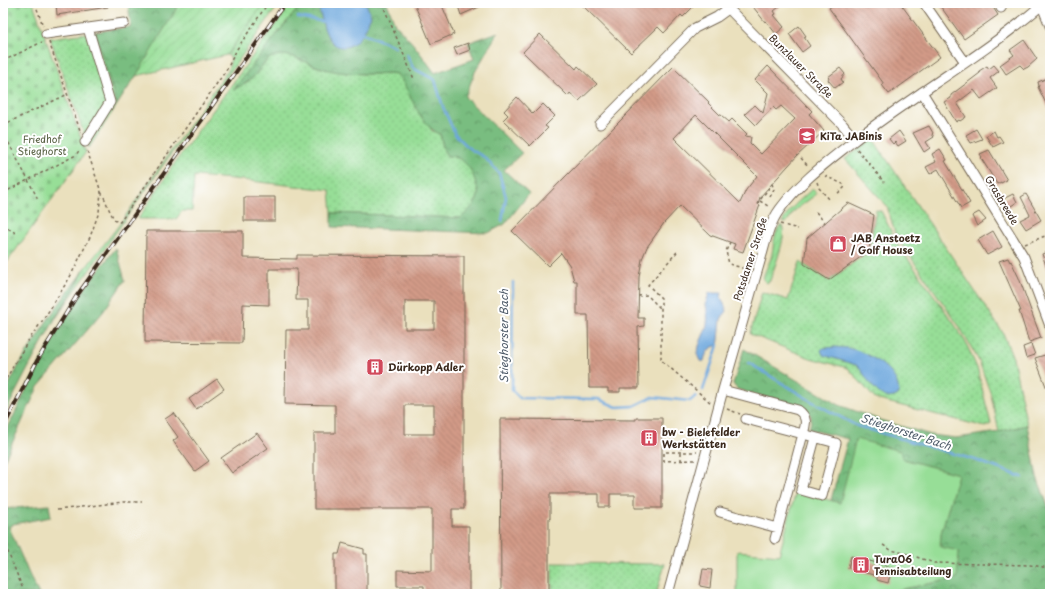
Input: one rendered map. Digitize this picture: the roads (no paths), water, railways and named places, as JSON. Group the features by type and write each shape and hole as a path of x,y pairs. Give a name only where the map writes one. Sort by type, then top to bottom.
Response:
{"street":[{"path":"924,3 966,62"},
{"path":"1042,4 1050,26"},
{"name":"Potsdamer Straße","path":"668,594 715,405 723,390 762,250 773,221 789,197 815,173 922,92 1025,19 1042,4"},
{"name":"Bunzlauer Straße","path":"600,124 696,28 717,17 726,6 834,116 854,142"},
{"path":"46,34 124,23"},
{"path":"85,142 110,102 88,28"},
{"name":"Grasbreede","path":"922,92 1018,247 1028,266 1050,326"},
{"path":"723,390 798,410 805,417 806,423 775,539"},
{"path":"746,419 803,434 836,444 822,496 801,490 815,438"},
{"path":"720,512 778,528"}],"water":[{"path":"324,3 366,3 371,16 364,31 355,43 350,46 340,47 331,41 326,32 319,10"},
{"path":"709,293 722,293 721,297 727,311 721,319 718,345 708,351 704,361 701,362 698,348 707,324 706,304"},
{"path":"836,347 859,351 883,365 895,379 898,387 898,395 886,397 880,394 870,384 859,367 823,355 821,350 823,348"}],"waterway":[{"path":"298,17 325,22"},
{"path":"361,32 396,47"},
{"path":"407,55 413,68 435,80 443,107 455,134 470,149 484,157 499,173 506,197 502,221"},
{"name":"Stieghorster Bach","path":"513,282 512,390 520,398 598,399 617,407 634,406 652,397 690,401 696,396"},
{"name":"Stieghorster Bach","path":"703,390 718,345"},
{"name":"Stieghorster Bach","path":"749,363 811,401 857,426 975,460 1022,477"}],"railway":[{"path":"3,428 37,361 76,297 285,3"}],"place":[{"name":"KiTa JABinis","path":"807,136"},
{"name":"JAB Anstoetz / Golf House","path":"838,244"},
{"name":"Dürkopp Adler","path":"375,367"},
{"name":"bw - Bielefelder Werkstätten","path":"649,438"},
{"name":"Tura06 Tennisabteilung","path":"861,565"}],"park label":[{"name":"Friedhof Stieghorst","path":"42,144"}]}
